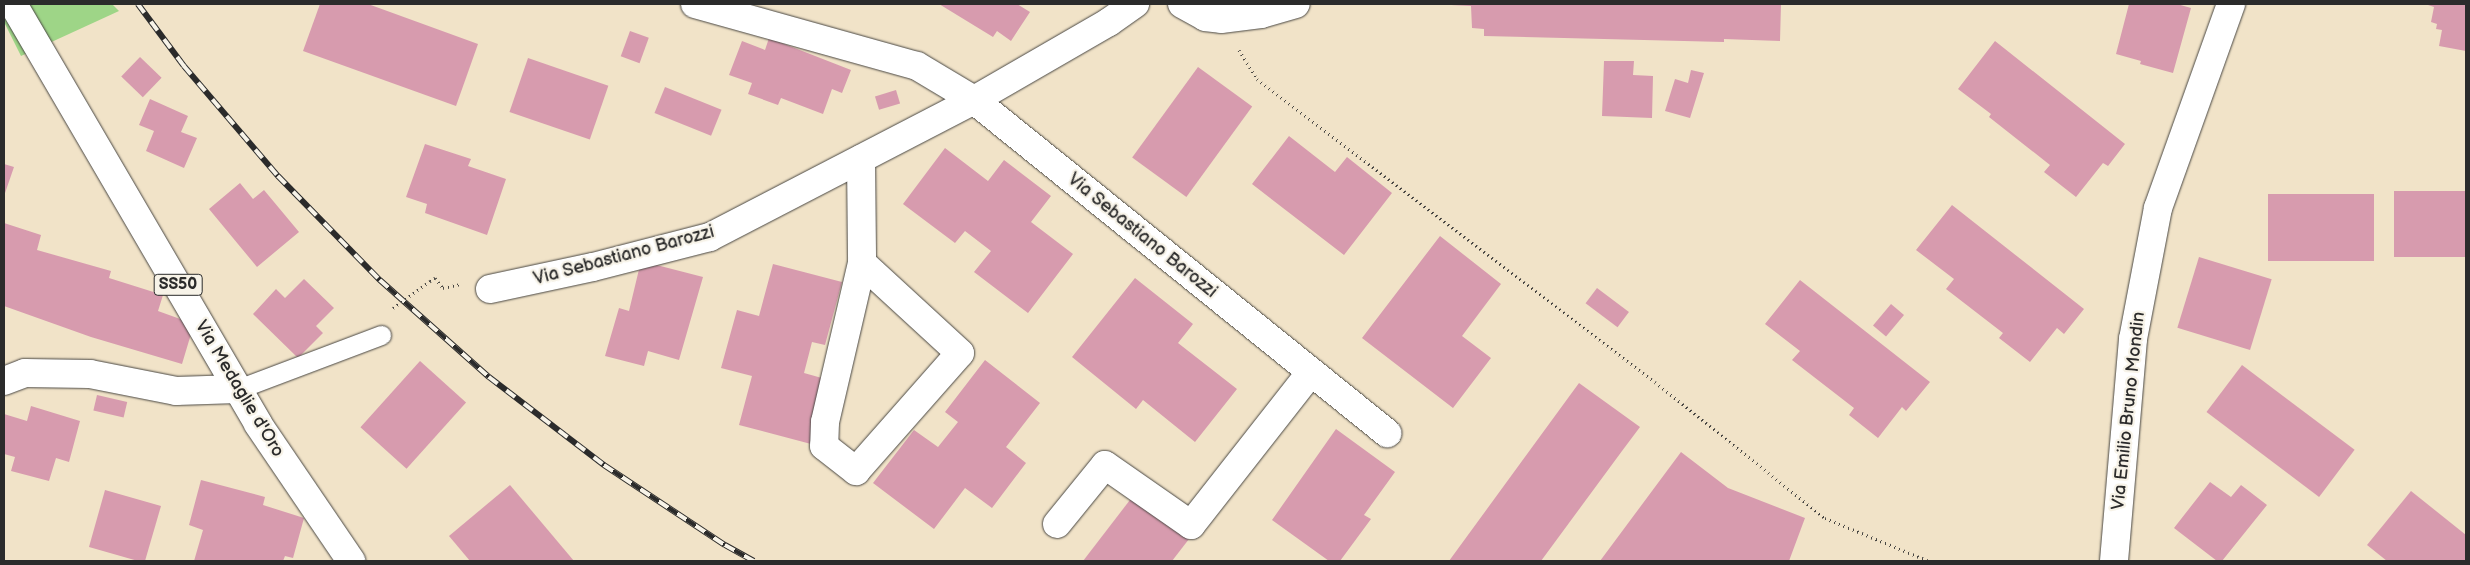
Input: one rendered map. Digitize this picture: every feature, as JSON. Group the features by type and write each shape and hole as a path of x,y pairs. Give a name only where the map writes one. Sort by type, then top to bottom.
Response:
{"street":[{"name":"Via Medaglie d'Oro","path":"13,4 258,424 351,561"},
{"name":"Via Sebastiano Barozzi","path":"695,4 917,66 974,100 1386,433"},
{"name":"Via Sebastiano Barozzi","path":"490,289 593,267 710,237 974,100 1109,22 1135,4"},
{"path":"1182,4 1205,17 1221,19 1261,14 1296,4"},
{"name":"Via Emilio Bruno Mondin","path":"2114,561 2133,340 2158,208 2231,4"},
{"path":"861,159 862,263 825,422 824,446 856,471 960,353 862,263"},
{"path":"1057,524 1105,465 1191,525 1311,372"},
{"path":"4,381 25,373 90,374 176,391 238,389"}],"lane":[{"path":"238,389 381,335"}],"path":[{"path":"1221,19 1257,78 1655,382 1825,518 1929,561"},
{"path":"393,308 430,281"}],"green space":[{"path":"4,4 112,4 119,11 21,56 4,22"}],"building":[{"path":"320,4 368,4 478,44 456,106 303,51"},
{"path":"939,4 1017,4 1030,12 1011,41 997,31 993,37"},
{"path":"1431,4 1781,4 1780,41 1724,39 1724,42 1484,36 1484,29 1472,28 1471,6"},
{"path":"2129,4 2177,4 2191,8 2173,73 2140,64 2141,61 2116,54"},
{"path":"2425,4 2466,4 2466,51 2439,46 2442,30 2436,29 2437,24 2431,22 2434,7"},
{"path":"630,31 649,38 640,63 621,56"},
{"path":"769,38 851,70 842,93 832,89 823,114 781,98 778,105 748,94 752,83 729,75 742,41 765,50"},
{"path":"1995,41 2125,144 2108,166 2103,163 2076,197 2044,172 2050,165 1989,117 1991,114 1958,89"},
{"path":"140,57 162,78 143,97 121,76"},
{"path":"528,58 608,86 590,140 509,112"},
{"path":"1604,61 1634,61 1633,75 1653,76 1652,118 1602,116"},
{"path":"1198,67 1252,106 1186,197 1132,158"},
{"path":"1691,70 1704,73 1690,118 1665,111 1675,79 1688,83"},
{"path":"665,87 722,110 711,136 655,113"},
{"path":"896,90 900,103 879,110 875,96"},
{"path":"150,99 188,116 181,132 197,138 184,168 146,151 154,131 139,125"},
{"path":"1289,136 1335,172 1347,157 1392,193 1344,255 1252,184"},
{"path":"425,144 471,159 468,166 506,179 487,235 425,213 427,204 406,197"},
{"path":"945,148 988,181 1004,160 1051,196 1031,222 1073,254 1028,313 974,272 991,251 965,231 955,243 903,204"},
{"path":"4,164 14,167 4,196"},
{"path":"240,183 253,199 264,190 299,232 257,267 209,209"},
{"path":"2394,191 2466,191 2466,257 2394,257"},
{"path":"2268,194 2374,194 2374,261 2268,261"},
{"path":"1952,205 2084,309 2064,334 2057,328 2030,362 1999,338 2003,333 1946,289 1954,279 1916,250"},
{"path":"4,223 41,235 37,250 111,271 109,278 163,295 158,311 194,324 182,364 91,337 4,306"},
{"path":"1440,236 1501,284 1462,336 1491,358 1453,408 1362,338"},
{"path":"2199,257 2272,279 2250,350 2177,328"},
{"path":"641,261 703,277 679,360 648,351 644,366 605,356 619,308 629,311"},
{"path":"773,264 842,282 825,345 812,342 804,373 829,380 811,444 739,425 752,376 721,368 737,310 759,316"},
{"path":"1135,278 1193,324 1178,343 1237,389 1195,442 1143,400 1136,409 1072,357"},
{"path":"304,279 334,308 316,326 323,333 298,358 253,314 276,289 285,298"},
{"path":"1800,280 1930,382 1906,411 1902,407 1878,438 1849,415 1854,408 1792,360 1800,351 1765,324"},
{"path":"1597,288 1629,312 1618,327 1586,303"},
{"path":"1891,304 1904,315 1886,336 1873,325"},
{"path":"985,360 1040,403 1006,447 1026,463 992,508 965,488 934,529 873,483 914,430 938,447 958,422 945,412"},
{"path":"420,361 466,402 407,469 360,427"},
{"path":"2242,365 2355,450 2319,497 2206,412"},
{"path":"1579,383 1640,427 1541,561 1449,561"},
{"path":"97,395 127,402 124,418 93,411"},
{"path":"31,406 80,421 69,462 56,458 49,481 11,471 15,457 4,454 4,414 27,421"},
{"path":"1336,429 1395,472 1364,515 1371,519 1340,561 1329,561 1272,520"},
{"path":"1681,452 1728,488 1805,518 1789,561 1600,561"},
{"path":"201,480 265,497 263,505 304,518 293,558 285,556 283,561 194,561 203,530 189,525"},
{"path":"2210,482 2231,497 2241,485 2267,505 2222,561 2217,561 2174,528"},
{"path":"510,485 574,561 470,561 449,536"},
{"path":"105,490 161,506 145,561 138,561 89,547"},
{"path":"2411,491 2466,535 2466,561 2387,561 2367,545"},
{"path":"1133,496 1189,539 1172,561 1083,561"}],"railway":[{"path":"138,4 184,66 278,176 380,280 489,377 604,465 725,545 754,561"}]}
